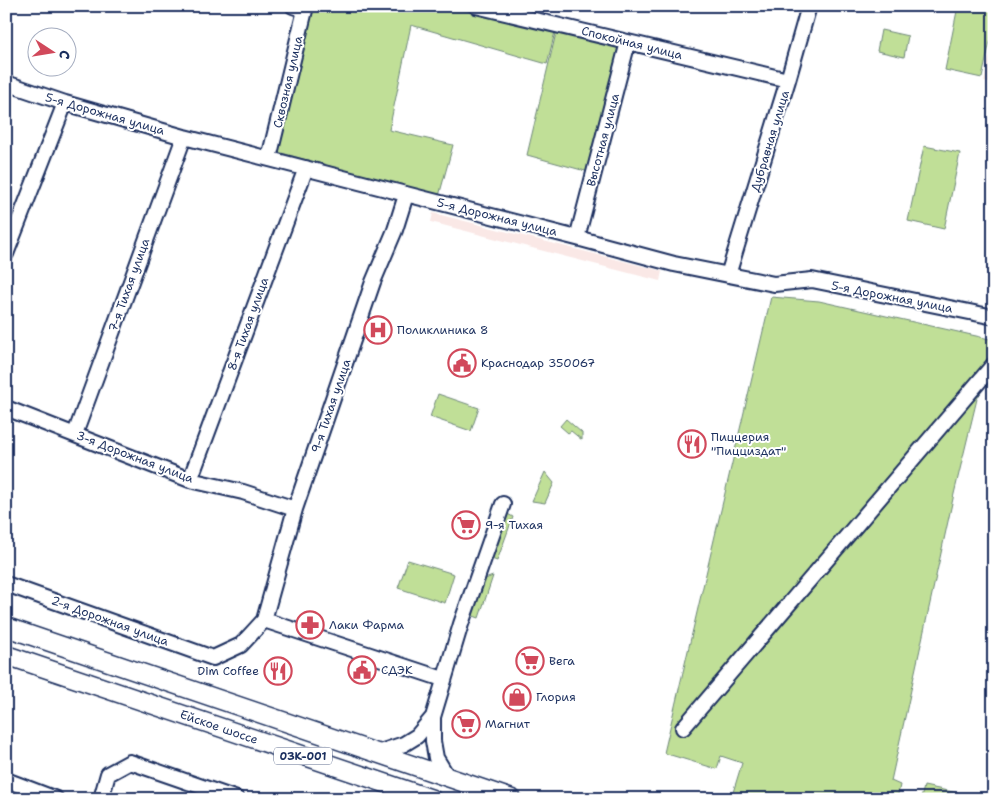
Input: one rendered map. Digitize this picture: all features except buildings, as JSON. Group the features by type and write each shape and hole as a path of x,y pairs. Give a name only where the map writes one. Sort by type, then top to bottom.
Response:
{"main road":[{"name":"03К-001","path":"6,627 512,799"},
{"name":"Ейское шоссе","path":"6,655 432,799"}],"street":[{"name":"Спокойная улица","path":"476,6 788,80"},
{"name":"Дубравная улица","path":"728,276 809,6"},
{"name":"Сквозная улица","path":"270,158 301,7"},
{"name":"Высотная улица","path":"577,238 628,42"},
{"name":"5-я Дорожная улица","path":"6,83 65,103 184,137 674,264 774,284 812,280 994,317"},
{"path":"6,254 65,103"},
{"name":"7-я Тихая улица","path":"75,434 184,137"},
{"name":"8-я Тихая улица","path":"190,480 306,168"},
{"name":"9-я Тихая улица","path":"264,620 295,509 373,282 395,230 406,195"},
{"path":"682,728 994,364"},
{"name":"3-я Дорожная улица","path":"6,408 190,480 243,492 295,509"},
{"path":"447,776 436,758 432,717 461,624 503,504"},
{"name":"2-я Дорожная улица","path":"6,584 214,658 241,645 264,620"},
{"path":"264,620 443,679"},
{"path":"377,753 404,744 417,736 432,717"},
{"path":"101,799 108,774 130,762 237,799"},
{"path":"6,780 56,799"}],"shaded area":[{"path":"994,35 994,84 984,82"},
{"path":"433,213 662,271 660,281 431,222"}],"green space":[{"path":"310,6 446,6 555,32 547,64 411,25 389,130 453,145 439,196 278,152"},
{"path":"958,6 994,6 994,23 982,78 945,70"},
{"path":"881,30 908,36 904,57 877,51"},
{"path":"556,33 619,47 589,172 527,155"},
{"path":"924,146 960,153 944,229 908,221"},
{"path":"771,297 819,301 994,340 994,379 985,384 977,399 954,494 891,781 900,785 897,799 731,799 742,763 721,756 717,769 664,753"},
{"path":"438,394 479,408 471,431 430,417"},
{"path":"566,419 582,433 582,440 571,431 568,433 560,426"},
{"path":"545,472 554,483 545,503 532,501"},
{"path":"506,513 513,517 497,561 489,558"},
{"path":"408,560 454,574 445,603 398,588"},
{"path":"493,576 479,618 468,614 482,580"},
{"path":"924,786 972,796 972,799 921,799"}],"place":[{"name":"Поликлиника 8","path":"378,330"},
{"name":"Краснодар 350067","path":"462,363"},
{"name":"Пиццерия \"Пицциздат\"","path":"692,444"},
{"name":"9-я Тихая","path":"466,525"},
{"name":"Лаки Фарма","path":"310,625"},
{"name":"Вега","path":"530,661"},
{"name":"СДЭК","path":"362,670"},
{"name":"Dim Coffee","path":"278,671"},
{"name":"Глория","path":"517,697"},
{"name":"Магнит","path":"466,724"}]}
